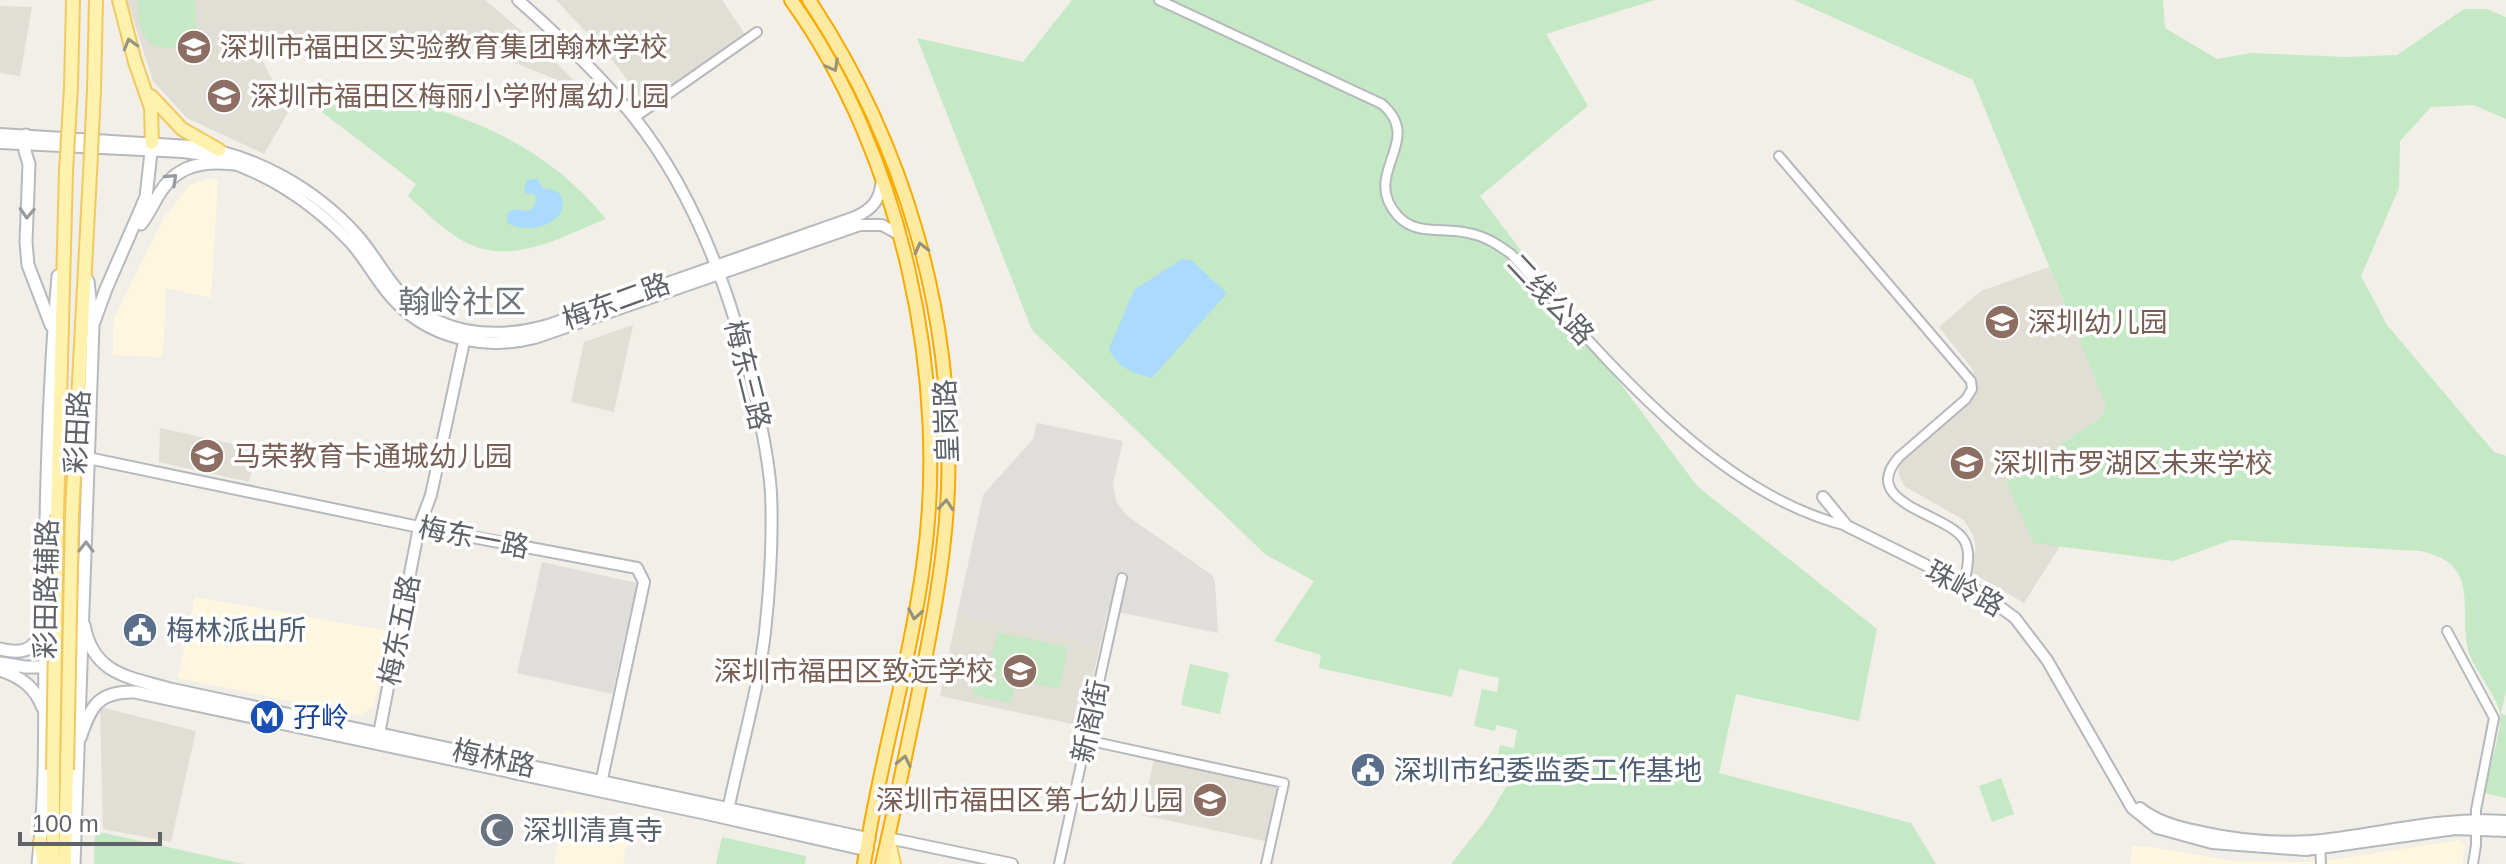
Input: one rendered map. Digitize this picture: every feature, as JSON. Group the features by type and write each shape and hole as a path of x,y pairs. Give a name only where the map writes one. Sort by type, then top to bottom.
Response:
{"highway":[{"name":"皇岗路","path":"791,0 847,91 882,178 901,237 924,366 929,446 924,563 864,864"},
{"name":"皇岗路","path":"809,0 854,73 892,157 919,238 934,299 944,367 948,488 939,584 882,864"}],"main road":[{"name":"彩田路","path":"53,864 57,515 73,0"},
{"name":"彩田路","path":"65,864 72,514 96,0"},
{"path":"93,326 146,197 152,147 152,115 119,0"},
{"path":"144,85 164,112 182,129 219,150"},
{"path":"26,140 29,164 28,265 53,333"},
{"path":"132,233 144,220 164,187 183,170 203,162 234,164"},
{"name":"彩田路辅路","path":"40,842 53,333 65,192"},
{"name":"彩田路辅路","path":"74,864 93,326 86,254"},
{"path":"4,650 21,653 34,646 45,623"},
{"name":"梅林路","path":"84,625 95,654 107,668 169,694 868,844"},
{"path":"0,663 44,667 83,659"},
{"path":"0,670 21,679 33,690 40,700 44,717"},
{"path":"45,694 50,685 61,680 72,682 81,692"},
{"name":"梅林路","path":"80,738 91,710 99,701 115,693 169,694"},
{"path":"888,838 894,864"},
{"path":"40,842 41,864"}],"street":[{"name":"梅东三路","path":"518,0 574,51 634,118 685,197 718,270 754,391 770,490 770,566 764,636 727,813"},
{"name":"二线公路","path":"1159,0 1382,104 1399,125 1396,146 1385,176 1385,190 1389,204 1401,219 1421,229 1458,231 1496,243 1511,254 1601,352 1708,455 1773,496 1829,522 1847,526"},
{"path":"634,118 757,32"},
{"name":"梅东二路","path":"0,134 26,140"},
{"name":"梅东二路","path":"0,143 26,140 219,150 274,172 317,199 358,236 408,301 466,336"},
{"name":"梅东二路","path":"152,147 234,164 270,181 317,211 350,242 393,299 411,316 443,334 503,343 535,338 865,213 876,202 882,178"},
{"path":"1779,156 1971,381 1972,389 1966,399 1899,457 1889,479 1893,492 1902,501 1962,537 1968,550 1965,583"},
{"name":"梅东二路","path":"718,270 860,225 882,225 901,237"},
{"name":"梅东五路","path":"378,739 419,527 431,495 466,336"},
{"name":"梅东一路","path":"88,458 419,527 637,568 644,582 601,785"},
{"name":"珠岭路","path":"1823,497 1847,526 1965,583 2004,608 2025,628 2047,660 2132,808 2157,828 2241,847 2320,845 2506,821"},
{"name":"新阁街","path":"1059,864 1122,578"},
{"path":"2447,631 2494,718 2476,824 2473,864"},
{"path":"1086,740 1284,783 1266,864"},
{"name":"珠岭路","path":"2476,824 2506,831"},
{"path":"888,838 1012,864"},
{"path":"2320,845 2321,864"}],"shaded area":[{"name":"深圳市福田区实验教育集团翰林学校","path":"127,0 485,0 543,49 584,91 459,40 318,36 255,45 288,112 264,154 187,118 153,81"},
{"path":"556,0 722,0 749,40 649,109 613,61"},
{"path":"0,6 32,7 20,76 0,73"},
{"path":"218,179 211,298 166,288 163,357 113,355 114,318 165,216 190,185"},
{"name":"深圳市罗湖区未来学校","path":"2049,267 2106,406 2101,417 2006,482 2033,542 2060,546 2024,603 1969,571 1976,549 1973,535 1964,520 1904,486 1898,472 1903,454 1969,400 1977,386 1973,370 1939,327 1981,291"},
{"path":"633,325 614,412 571,402 584,342"},
{"path":"1037,423 1123,441 1113,484 1116,501 1126,515 1212,575 1218,633 1108,610 1100,646 957,615 983,495 1033,439"},
{"name":"马荣教育卡通城幼儿园","path":"160,428 256,449 249,482 159,462"},
{"path":"542,562 637,583 612,694 517,673"},
{"path":"195,597 390,631 374,706 360,715 178,678"},
{"name":"深圳市福田区致远学校","path":"957,615 1100,646 1082,726 940,696"},
{"path":"100,707 196,731 171,842 103,829"},
{"name":"深圳市福田区第七幼儿园","path":"1154,759 1277,786 1265,841 1142,815"},
{"path":"565,810 631,824 623,864 554,864"},
{"path":"2459,840 2465,846 2462,864 2131,864 2132,846 2232,861 2305,862"}],"green space":[{"path":"138,0 195,0 197,56 189,56 188,40 168,49 146,39"},
{"path":"1072,0 1655,0 1546,34 1588,106 1480,196 1697,486 1877,629 1859,721 1736,694 1719,773 1911,823 1936,864 1451,864 1489,816 1507,785 1508,781 1493,778 1500,745 1514,748 1517,730 1496,725 1495,731 1474,726 1482,689 1497,692 1499,678 1459,669 1452,697 1319,668 1321,655 1274,641 1314,581 1265,554 1032,330 917,38 1023,62"},
{"path":"1794,0 2163,0 2165,28 2217,59 2251,53 2347,57 2397,55 2464,9 2487,9 2506,17 2506,119 2474,105 2431,107 2400,141 2399,188 2361,276 2387,325 2494,452 2506,456 2506,690 2501,714 2506,715 2506,798 2484,793 2500,713 2471,658 2461,580 2454,568 2441,558 2420,551 2231,540 2173,561 2033,543 2006,482 2101,417 2106,406 1973,80"},
{"path":"342,94 417,105 488,129 552,167 581,191 606,219 555,240 520,250 485,249 467,243 443,228 408,196 416,184 301,96"},
{"path":"997,632 1068,647 1059,689 988,673"},
{"path":"1190,664 1229,673 1220,714 1181,705"},
{"path":"977,673 1015,681 1011,703 972,695"},
{"path":"2001,778 2014,814 1992,822 1979,786"},
{"path":"95,831 244,864 94,864"},
{"path":"722,837 806,856 805,864 716,864"}],"water":[{"path":"531,179 538,179 544,188 559,193 563,203 561,212 547,224 526,228 515,226 507,222 508,212 514,209 528,211 534,207 537,197 532,193 526,194 524,189"},
{"path":"1182,259 1191,260 1227,293 1152,378 1132,372 1116,361 1109,349 1134,290"}],"place":[{"name":"深圳市福田区实验教育集团翰林学校","path":"194,47"},
{"name":"深圳市福田区梅丽小学附属幼儿园","path":"224,96"},
{"name":"深圳幼儿园","path":"2002,322"},
{"name":"马荣教育卡通城幼儿园","path":"207,456"},
{"name":"深圳市罗湖区未来学校","path":"1967,463"},
{"name":"梅林派出所","path":"140,630"},
{"name":"深圳市福田区致远学校","path":"1020,671"},
{"name":"孖岭","path":"267,717"},
{"name":"深圳市纪委监委工作基地","path":"1368,770"},
{"name":"深圳市福田区第七幼儿园","path":"1210,800"},
{"name":"深圳清真寺","path":"497,830"}],"district":[{"name":"翰岭社区","path":"462,302"}]}
